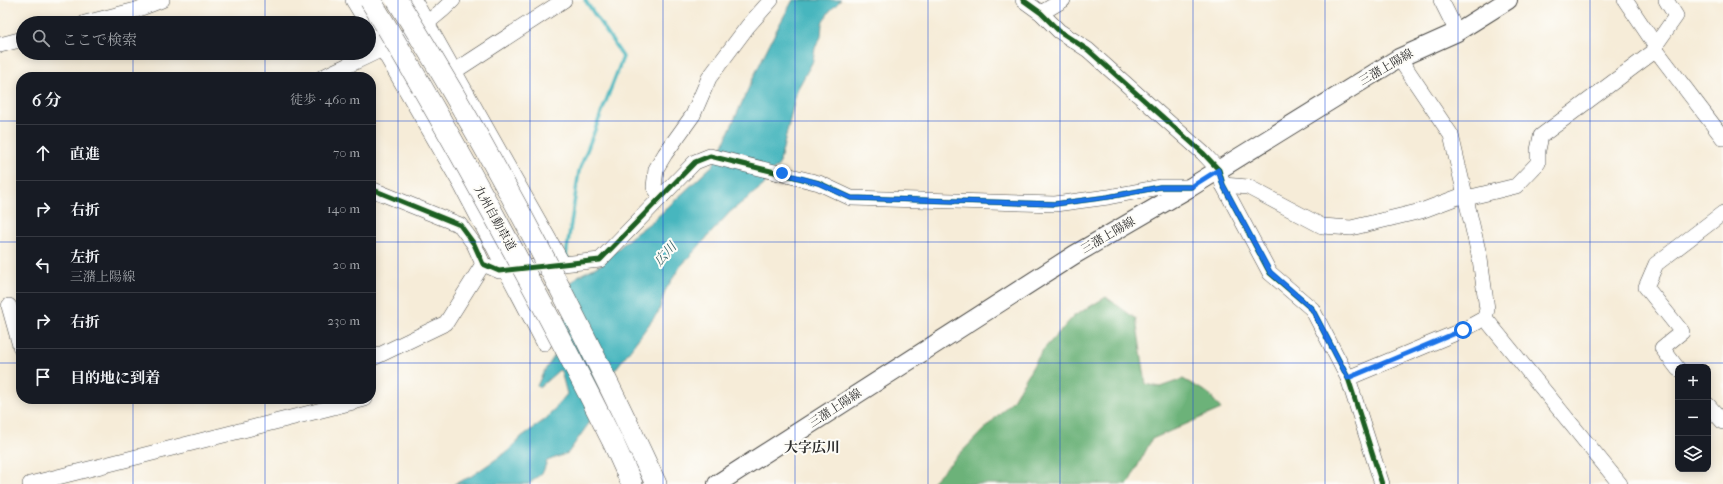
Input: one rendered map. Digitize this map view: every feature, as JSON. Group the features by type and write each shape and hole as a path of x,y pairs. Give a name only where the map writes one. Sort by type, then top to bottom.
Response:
{"highway":[{"name":"九州自動車道","path":"370,0 404,54 489,206 570,356 613,442 632,484"},
{"name":"九州自動車道","path":"397,0 448,83 518,208 582,329 656,484"}],"main road":[{"name":"三潴上陽線","path":"717,484 1074,255 1191,187 1221,177 1399,58 1458,32 1508,0"}],"street":[{"path":"112,16 136,10 162,0"},
{"path":"353,0 363,16"},
{"path":"414,0 428,22 563,264"},
{"path":"376,51 406,37 428,22 453,0"},
{"path":"455,71 564,0"},
{"path":"661,197 654,187 656,169 693,115 709,78 748,26 771,0"},
{"path":"1023,0 1041,13 1059,31 1088,50 1203,152 1221,177 1270,272 1312,309 1348,378 1382,484"},
{"path":"1041,13 1063,0"},
{"path":"1441,0 1458,32"},
{"path":"1625,0 1656,48 1723,138"},
{"path":"1221,177 1248,187 1322,226 1351,228 1421,212 1466,196 1516,186 1538,163 1540,136 1656,48 1657,42 1676,16 1666,0"},
{"path":"376,37 461,185 544,343"},
{"path":"0,45 16,41"},
{"path":"1399,58 1451,135 1480,259 1487,309 1485,318"},
{"path":"333,72 358,60"},
{"path":"376,191 460,225 474,244 483,264 499,271 600,260 695,162 710,156 818,183 851,198 1055,204 1108,197 1160,187 1191,187"},
{"path":"1675,365 1662,348 1682,332 1646,287 1656,264 1723,213"},
{"path":"376,357 446,324 483,264"},
{"path":"10,305 16,329"},
{"path":"1348,378 1456,333 1485,318"},
{"path":"1485,318 1612,482"},
{"path":"30,484 345,404"},
{"path":"1711,408 1723,422"}],"green space":[{"path":"1106,297 1136,319 1146,384 1160,387 1183,379 1208,393 1221,409 1152,439 1128,484 930,484 1013,400 1042,351 1074,316"}],"water":[{"name":"広川","path":"793,0 841,0 829,12 822,23 821,37 815,48 813,61 797,90 779,165 770,174 764,185 730,212 680,267 665,291 659,311 603,386 587,426 568,453 547,461 543,472 529,484 454,484 470,477 508,451 521,437 547,418 567,394 561,371 559,370 539,388 537,386 543,373 559,349 562,337 567,290 571,283 578,276 600,265 631,237 654,220 713,165 762,58"}],"waterway":[{"path":"568,258 566,256 579,171 623,57 585,0"}],"cycle path":[{"path":"1023,0 1041,13 1059,31 1088,50 1203,153 1219,170 1223,185 1270,273 1312,309 1348,378 1382,484"},
{"path":"376,191 460,225 474,244 483,264 499,271 600,260 695,162 710,156 819,183 851,198 1055,204 1108,197 1160,187 1191,187"}],"district":[{"name":"大字広川","path":"812,447"}],"route":[{"path":"782,173 818,183 851,198 1055,204 1108,197 1160,187 1191,187 1218,170 1223,185 1270,272 1312,309 1348,378 1463,330"}]}
